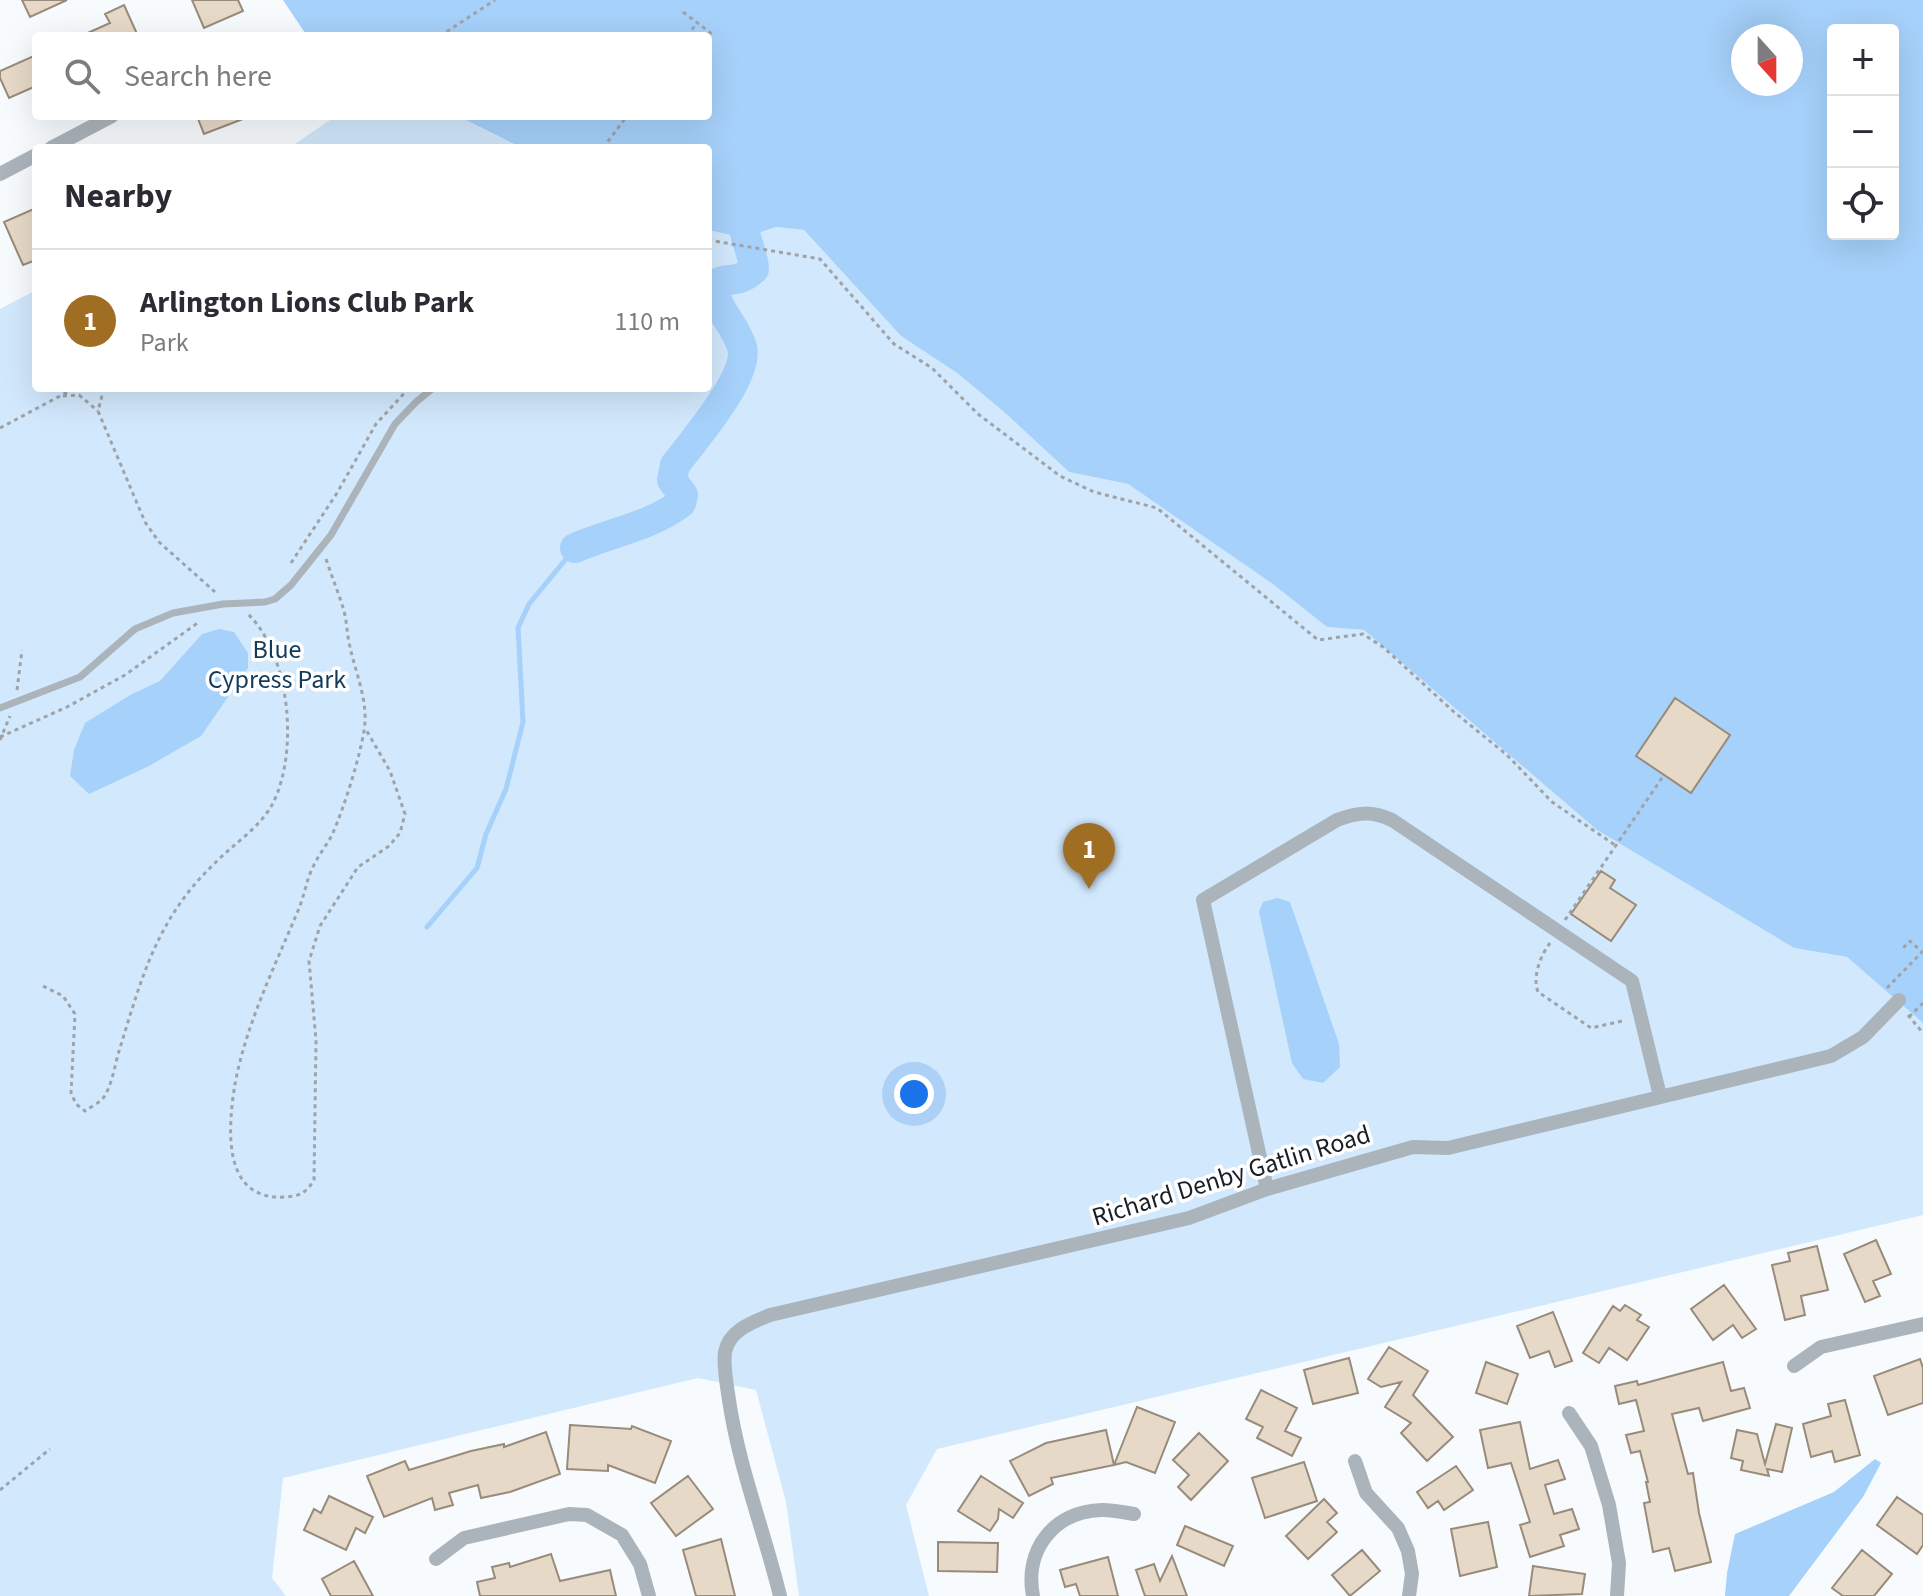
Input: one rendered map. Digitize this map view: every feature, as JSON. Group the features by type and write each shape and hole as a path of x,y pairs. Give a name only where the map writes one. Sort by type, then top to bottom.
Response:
{"street":[{"path":"59,144 104,120"},
{"path":"0,174 32,157"},
{"path":"1267,1189 1203,900 1337,820 1353,814 1375,812 1392,820 1632,981 1660,1096"},
{"name":"Richard Denby Gatlin Road","path":"780,1596 736,1447 725,1349 741,1327 770,1315 1189,1218 1267,1189 1413,1147 1448,1148 1831,1056 1863,1037 1899,1000"},
{"path":"1794,1366 1821,1347 1923,1324"},
{"path":"1569,1413 1591,1446 1609,1505 1619,1563 1617,1596"},
{"path":"1355,1461 1366,1493 1398,1528 1408,1551 1412,1574 1409,1596"},
{"path":"1033,1596 1031,1567 1036,1548 1049,1532 1078,1514 1102,1510 1134,1514"},
{"path":"436,1559 464,1538 569,1514 587,1515 607,1524 628,1542 640,1564 649,1596"}],"lane":[{"path":"0,708 80,677 135,629 173,613 275,599 291,585 322,547 395,424 428,392"}],"path":[{"path":"446,32 495,0"},
{"path":"683,12 710,32"},
{"path":"690,32 697,22"},
{"path":"606,144 624,120"},
{"path":"712,241 820,259 894,344 932,368 978,414 1060,476 1094,492 1157,508 1318,640 1363,634 1383,647 1507,755 1552,802 1615,845 1664,775"},
{"path":"0,428 68,392"},
{"path":"98,411 103,392"},
{"path":"290,566 376,424 405,392"},
{"path":"43,986 63,996 75,1014 71,1093 76,1104 85,1111 105,1095 158,940 177,905 273,804 282,775 288,735 280,675 265,640 250,616 218,595 159,542 145,522 98,411 79,395 60,397"},
{"path":"312,532 322,547 345,614 350,648 362,688 365,728 332,835 313,868 272,971 236,1083 230,1127 231,1152 237,1172 248,1186 261,1194 295,1196 307,1191 314,1180 316,1040 309,961 320,926 358,867 389,846 400,833 405,814 390,771 365,728"},
{"path":"0,737 67,707 125,675 186,629 232,604"},
{"path":"1883,992 1922,952 1910,941 1903,948"},
{"path":"1909,1017 1923,1003"},
{"path":"0,1490 50,1449"}],"green space":[{"path":"330,120 466,120 514,144 295,144"},
{"name":"Blue Cypress Park","path":"776,227 804,230 901,336 957,373 1069,472 1128,484 1274,585 1327,627 1364,630 1597,830 1794,948 1847,957 1923,1023 1923,1215 937,1449 906,1505 929,1596 799,1596 786,1502 756,1390 698,1378 283,1478 272,1578 286,1596 0,1596 0,309 32,292 32,392 712,392 712,231 744,238"}],"water":[{"path":"283,0 1923,0 1923,1023 1847,957 1794,948 1597,830 1364,630 1327,627 1274,585 1128,484 1069,472 957,373 901,336 804,230 776,227 744,238 712,231 712,144 514,144 466,120 712,120 712,32 304,32"},
{"path":"219,629 234,632 248,653 248,668 201,736 149,766 89,794 70,776 74,750 85,723 160,681 202,634"},
{"path":"1277,898 1290,902 1339,1044 1340,1067 1323,1083 1303,1079 1292,1063 1259,912 1263,902"},
{"path":"1875,1459 1881,1463 1863,1497 1789,1596 1725,1596 1735,1534 1834,1492"}],"building":[{"path":"22,0 67,0 30,17"},
{"path":"192,0 238,0 243,11 204,28"},
{"path":"124,5 136,32 90,32 110,23 105,14"},
{"path":"32,57 32,88 9,98 0,71"},
{"path":"199,120 240,120 204,134"},
{"path":"32,210 32,262 23,265 4,222"},
{"path":"1675,698 1730,735 1691,793 1636,756"},
{"path":"1601,871 1615,880 1610,888 1636,905 1611,941 1571,914"},
{"path":"1876,1240 1891,1274 1873,1281 1880,1296 1865,1302 1844,1254"},
{"path":"1817,1246 1828,1290 1801,1296 1805,1315 1785,1320 1772,1265 1790,1261 1788,1253"},
{"path":"1724,1285 1756,1329 1742,1338 1733,1325 1713,1340 1691,1309"},
{"path":"1625,1305 1641,1315 1637,1320 1649,1327 1627,1360 1609,1348 1599,1363 1583,1353 1613,1306 1620,1311"},
{"path":"1553,1312 1572,1361 1555,1367 1549,1351 1530,1358 1517,1326"},
{"path":"1389,1347 1428,1371 1413,1395 1453,1437 1427,1461 1401,1433 1411,1423 1385,1407 1401,1382 1381,1387 1368,1379"},
{"path":"1349,1358 1358,1393 1313,1404 1304,1370"},
{"path":"1920,1359 1923,1403 1888,1415 1874,1376"},
{"path":"1486,1362 1518,1374 1507,1404 1476,1393"},
{"path":"1723,1362 1731,1391 1744,1388 1750,1408 1703,1421 1699,1408 1672,1414 1688,1474 1693,1473 1711,1562 1675,1571 1669,1548 1653,1552 1644,1503 1650,1502 1648,1482 1640,1451 1631,1453 1626,1435 1644,1431 1636,1400 1619,1404 1615,1386 1637,1381 1638,1385"},
{"path":"1261,1390 1297,1408 1285,1431 1301,1438 1292,1456 1257,1438 1263,1427 1246,1419"},
{"path":"1845,1400 1860,1455 1835,1462 1832,1451 1811,1457 1803,1424 1831,1416 1828,1404"},
{"path":"1137,1407 1175,1422 1155,1473 1126,1462 1114,1465"},
{"path":"1520,1422 1530,1469 1558,1460 1565,1479 1545,1485 1554,1514 1572,1509 1579,1529 1560,1535 1564,1546 1530,1557 1520,1525 1530,1522 1511,1463 1488,1468 1480,1430"},
{"path":"1776,1424 1792,1428 1782,1472 1767,1469 1769,1476 1741,1470 1743,1461 1731,1458 1737,1430 1757,1434 1765,1464"},
{"path":"570,1425 631,1429 632,1426 671,1441 655,1483 608,1465 608,1471 567,1469"},
{"path":"1106,1430 1114,1465 1051,1478 1053,1484 1029,1496 1010,1461 1046,1443"},
{"path":"546,1432 560,1474 510,1492 481,1498 478,1485 449,1493 453,1505 435,1510 432,1498 384,1517 367,1476 405,1461 409,1470 471,1451 504,1444 504,1447"},
{"path":"1199,1433 1228,1461 1191,1500 1178,1487 1189,1475 1173,1460"},
{"path":"1304,1462 1317,1501 1265,1518 1252,1478"},
{"path":"1456,1466 1473,1490 1444,1510 1438,1501 1428,1508 1417,1492"},
{"path":"688,1476 713,1509 676,1536 651,1503"},
{"path":"981,1476 1023,1503 1013,1518 999,1509 998,1519 990,1531 958,1511"},
{"path":"329,1496 373,1517 365,1533 356,1528 346,1550 304,1530 314,1509 321,1513"},
{"path":"1897,1497 1923,1515 1923,1545 1917,1554 1877,1525"},
{"path":"1324,1499 1337,1513 1327,1522 1337,1532 1308,1559 1286,1536"},
{"path":"1488,1522 1497,1567 1460,1576 1451,1529"},
{"path":"1185,1526 1233,1546 1224,1566 1177,1545"},
{"path":"721,1539 735,1596 696,1596 683,1550"},
{"path":"938,1542 998,1543 997,1572 938,1571"},
{"path":"1362,1550 1380,1571 1350,1596 1332,1575"},
{"path":"1862,1550 1892,1574 1874,1596 1843,1596 1832,1588"},
{"path":"551,1554 560,1581 610,1570 616,1596 480,1596 477,1582 495,1578 492,1567 509,1563 510,1567"},
{"path":"1172,1556 1187,1596 1145,1596 1136,1570 1154,1564 1160,1581"},
{"path":"1108,1557 1118,1596 1080,1596 1076,1584 1065,1587 1060,1570"},
{"path":"354,1561 373,1596 331,1596 322,1579"},
{"path":"1533,1566 1585,1574 1582,1594 1529,1596"}],"waterway":[{"path":"575,548 643,524 681,503 683,495 672,480 675,465 729,391 742,359 739,339 717,302 712,286 742,277 754,269 743,221 760,207"},
{"path":"427,927 477,868 486,834 506,789 523,722 518,628 529,604 575,548"}],"place":[{"name":"Arlington Lions Club Park","path":"1089,889"}]}
